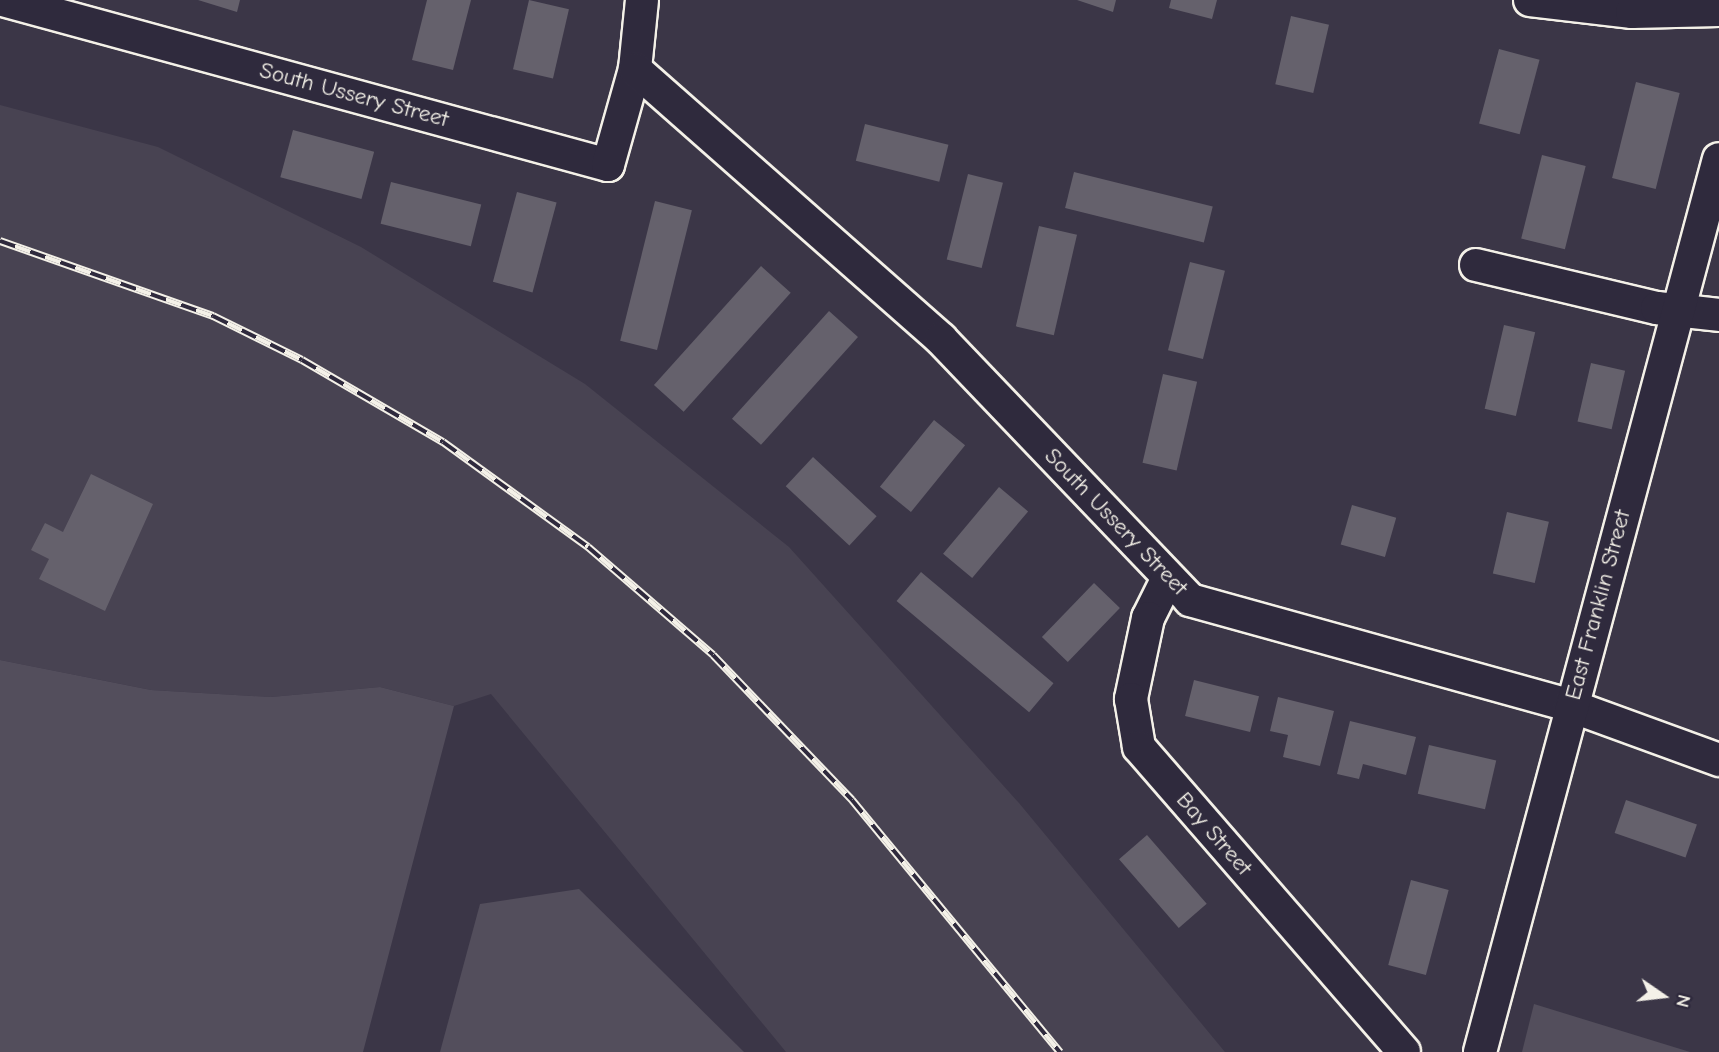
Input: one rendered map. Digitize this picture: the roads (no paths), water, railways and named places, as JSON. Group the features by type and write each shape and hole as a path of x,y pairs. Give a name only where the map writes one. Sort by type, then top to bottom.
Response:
{"street":[{"name":"South Ussery Street","path":"3,0 608,165 635,69 642,0"},
{"path":"1530,0 1632,12 1719,10"},
{"name":"South Ussery Street","path":"635,69 941,339 1167,580 1217,612 1571,706 1719,760"},
{"name":"East Franklin Street","path":"1480,1052 1719,159"},
{"path":"1476,265 1679,310 1719,315"},
{"name":"Bay Street","path":"1167,580 1148,618 1131,699 1139,747 1404,1052"}],"railway":[{"path":"0,241 213,316 302,360 443,442 588,547 713,655 852,800 1060,1052"}]}
